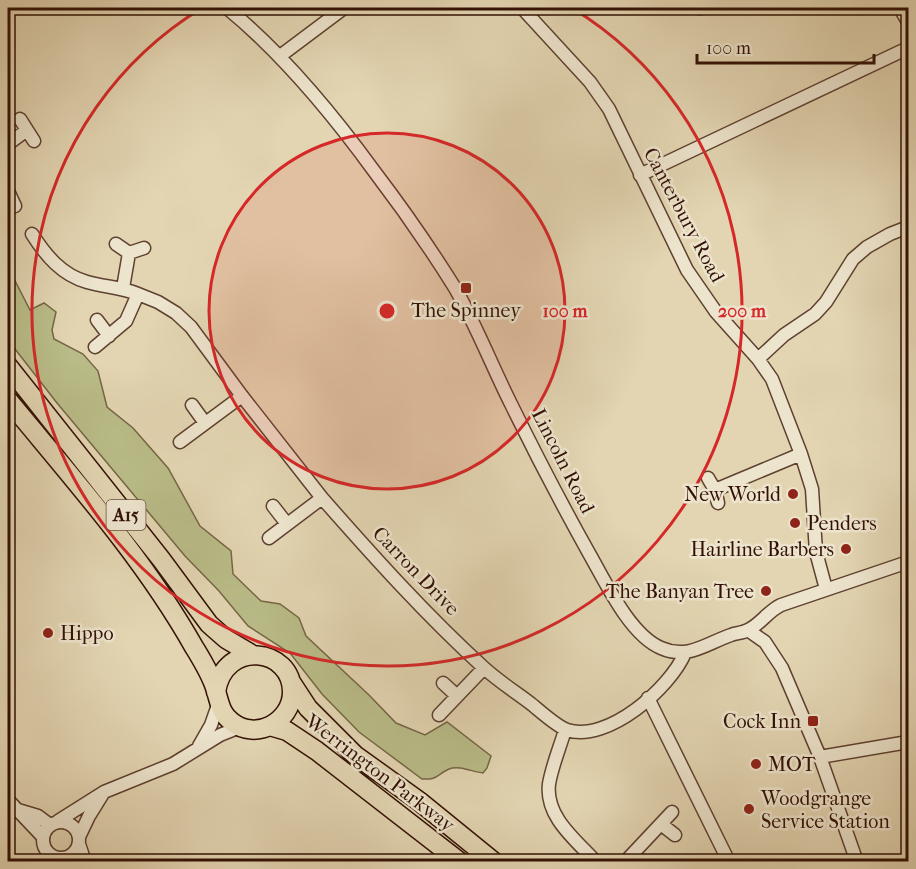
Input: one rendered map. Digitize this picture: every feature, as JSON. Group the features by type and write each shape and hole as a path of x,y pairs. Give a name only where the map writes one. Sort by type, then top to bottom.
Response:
{"highway":[{"name":"A15","path":"8,366 161,559 209,624 226,639 253,655 265,656 276,661 290,680"},
{"name":"A15","path":"8,400 146,572 183,627 202,661 225,716 240,726"},
{"path":"217,699 218,681 223,670 232,662 253,655"},
{"path":"240,726 258,730 279,720 286,712 290,702 292,691 290,680"},
{"name":"Werrington Parkway","path":"290,680 308,708 355,755 419,801 494,861"},
{"name":"Werrington Parkway","path":"270,726 287,731 317,751 460,861"}],"street":[{"name":"Lincoln Road","path":"227,8 280,56 352,140 412,222 455,290 577,531 619,605 641,634 650,641 661,648 685,653"},
{"path":"280,56 344,8"},
{"name":"Canterbury Road","path":"522,8 583,74 609,109 687,270 716,312 758,359 774,383 812,489 816,520 816,552 826,589"},
{"path":"900,8 908,21"},
{"path":"640,175 909,48"},
{"path":"8,144 27,130"},
{"path":"8,190 15,206"},
{"path":"758,359 826,302 853,259 867,247 890,234 909,227"},
{"name":"Carron Drive","path":"32,234 44,253 72,276 89,283 123,288 158,302 176,313 191,327 322,498 383,568 484,668 566,730"},
{"path":"116,244 129,253"},
{"path":"129,253 144,248"},
{"path":"123,288 129,253"},
{"path":"94,347 126,321 138,294"},
{"path":"97,320 109,336"},
{"path":"180,442 242,396"},
{"path":"192,405 205,423"},
{"path":"715,490 801,454"},
{"path":"708,478 715,490 718,503"},
{"path":"269,538 322,498"},
{"path":"273,506 287,524"},
{"path":"596,861 556,818 551,806 549,784 566,730 584,732 618,723 648,698 679,667 685,653 704,648 730,635 748,630 766,614 781,605 909,562"},
{"path":"748,630 765,642 782,668 820,757 857,861"},
{"path":"438,715 484,668"},
{"path":"443,683 457,696"},
{"path":"648,698 729,861"},
{"path":"197,750 211,725 217,699"},
{"path":"38,861 43,841 54,823 104,792 173,764 220,735 240,726"},
{"path":"820,757 909,742"},
{"path":"8,800 43,841 50,855 63,860 74,853 89,816 104,792"},
{"path":"17,809 54,823 64,821 74,826 85,861"},
{"path":"625,861 672,812"},
{"path":"661,824 675,835"}],"green space":[{"path":"8,267 30,310 44,303 56,312 52,330 54,339 83,354 98,371 107,407 133,428 168,468 200,526 231,551 233,574 261,601 280,604 299,618 306,636 396,723 425,735 447,722 491,756 483,773 453,768 434,778 422,779 359,732 322,694 290,653 248,626 219,591 185,556 57,403 8,340"}],"place":[{"name":"The Spinney","path":"466,288"},
{"name":"New World","path":"793,494"},
{"name":"Penders","path":"795,523"},
{"name":"Hairline Barbers","path":"846,549"},
{"name":"The Banyan Tree","path":"766,591"},
{"name":"Hippo","path":"48,633"},
{"name":"Cock Inn","path":"813,721"},
{"name":"MOT","path":"756,764"},
{"name":"Woodgrange Service Station","path":"749,809"}]}
